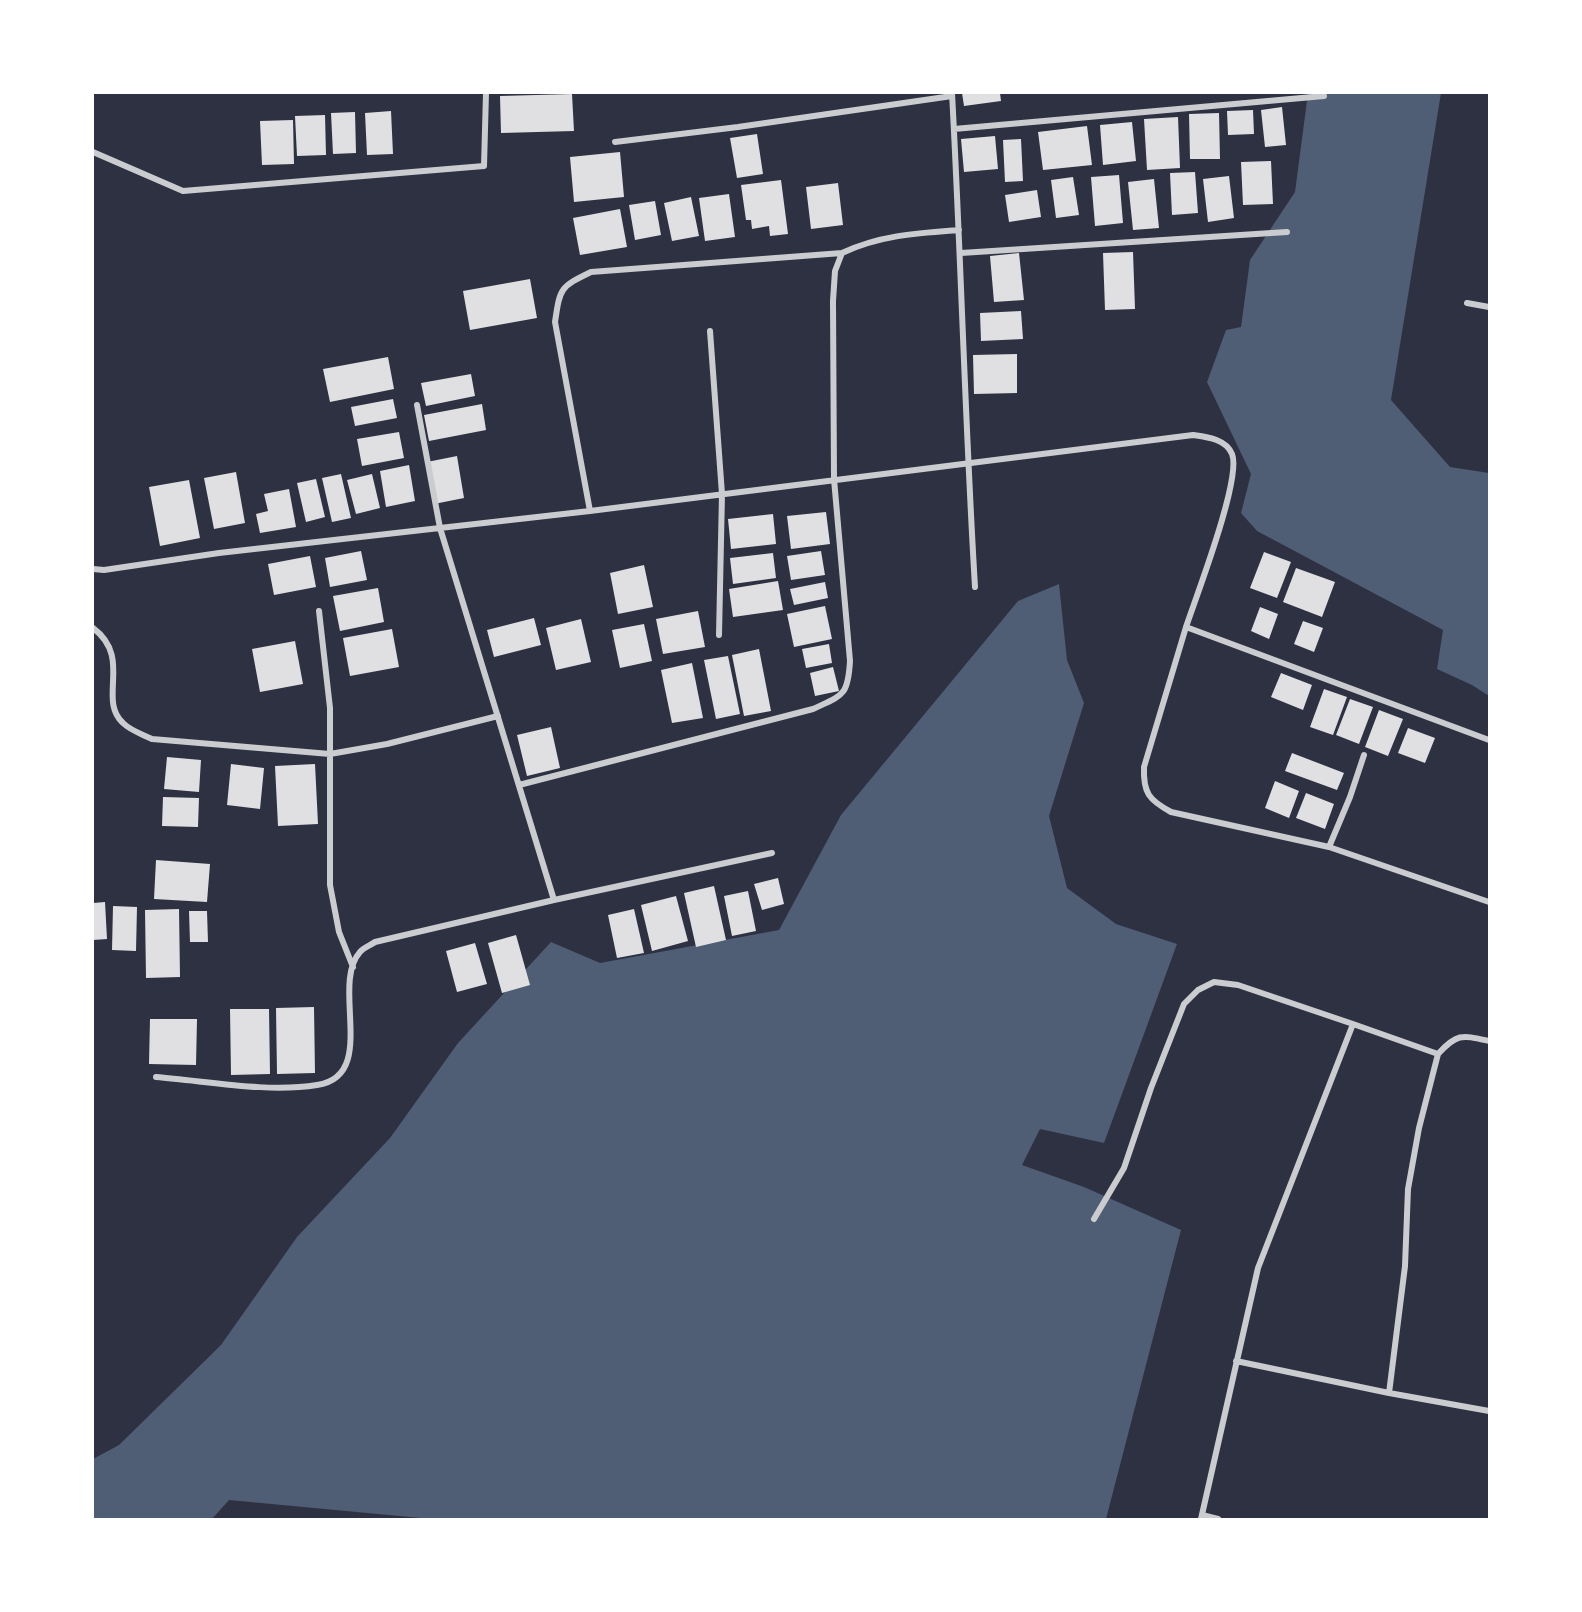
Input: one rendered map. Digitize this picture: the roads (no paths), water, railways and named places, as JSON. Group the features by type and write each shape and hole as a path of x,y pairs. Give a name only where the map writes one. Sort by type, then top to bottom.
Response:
{"street":[{"path":"93,152 183,191 484,166 486,93"},
{"path":"615,142 738,128 952,94 961,253 967,462 975,587"},
{"path":"954,129 1324,96"},
{"path":"590,511 555,322 559,298 568,283 591,272 842,253 861,244 903,235 959,230"},
{"path":"961,253 1287,232"},
{"path":"519,785 813,709 837,698 845,691 849,681 850,661 834,479 833,301 835,271 842,253"},
{"path":"1467,303 1489,307"},
{"path":"710,331 722,494 718,635"},
{"path":"417,405 440,528 554,900"},
{"path":"93,569 104,570 219,553 590,511 1193,435 1213,437 1226,446 1232,454 1234,466 1230,496 1186,627 1144,767 1146,790 1153,802 1171,812 1329,847 1489,902"},
{"path":"320,612 330,708 330,885 339,932 353,967"},
{"path":"1186,627 1489,740"},
{"path":"93,628 105,638 111,650 114,663 115,712 121,722 133,731 152,739 330,754 387,744 498,716"},
{"path":"1329,847 1350,797 1364,755"},
{"path":"156,1077 273,1087 319,1085 338,1077 348,1059 349,987 353,967 360,952 375,942 554,900 772,853"},
{"path":"1094,1219 1124,1168 1159,1067 1184,1004 1198,990 1214,981 1238,985 1438,1054"},
{"path":"1218,1519 1201,1517 1258,1268 1353,1024"},
{"path":"1389,1393 1404,1266 1408,1189 1419,1128 1438,1054 1458,1036 1489,1041"},
{"path":"1236,1361 1489,1411"}],"water":[{"path":"1308,93 1441,93 1391,400 1450,467 1489,473 1489,696 1472,685 1437,669 1443,630 1257,531 1241,513 1251,474 1207,382 1226,330 1241,327 1250,260 1295,192"},
{"path":"1059,584 1067,660 1084,703 1049,816 1067,888 1116,924 1177,944 1104,1143 1040,1129 1022,1165 1084,1187 1181,1230 1106,1519 431,1519 229,1500 212,1519 93,1519 93,1459 119,1445 221,1345 297,1237 390,1138 458,1043 551,942 600,963 779,930 841,815 1018,601"}]}
